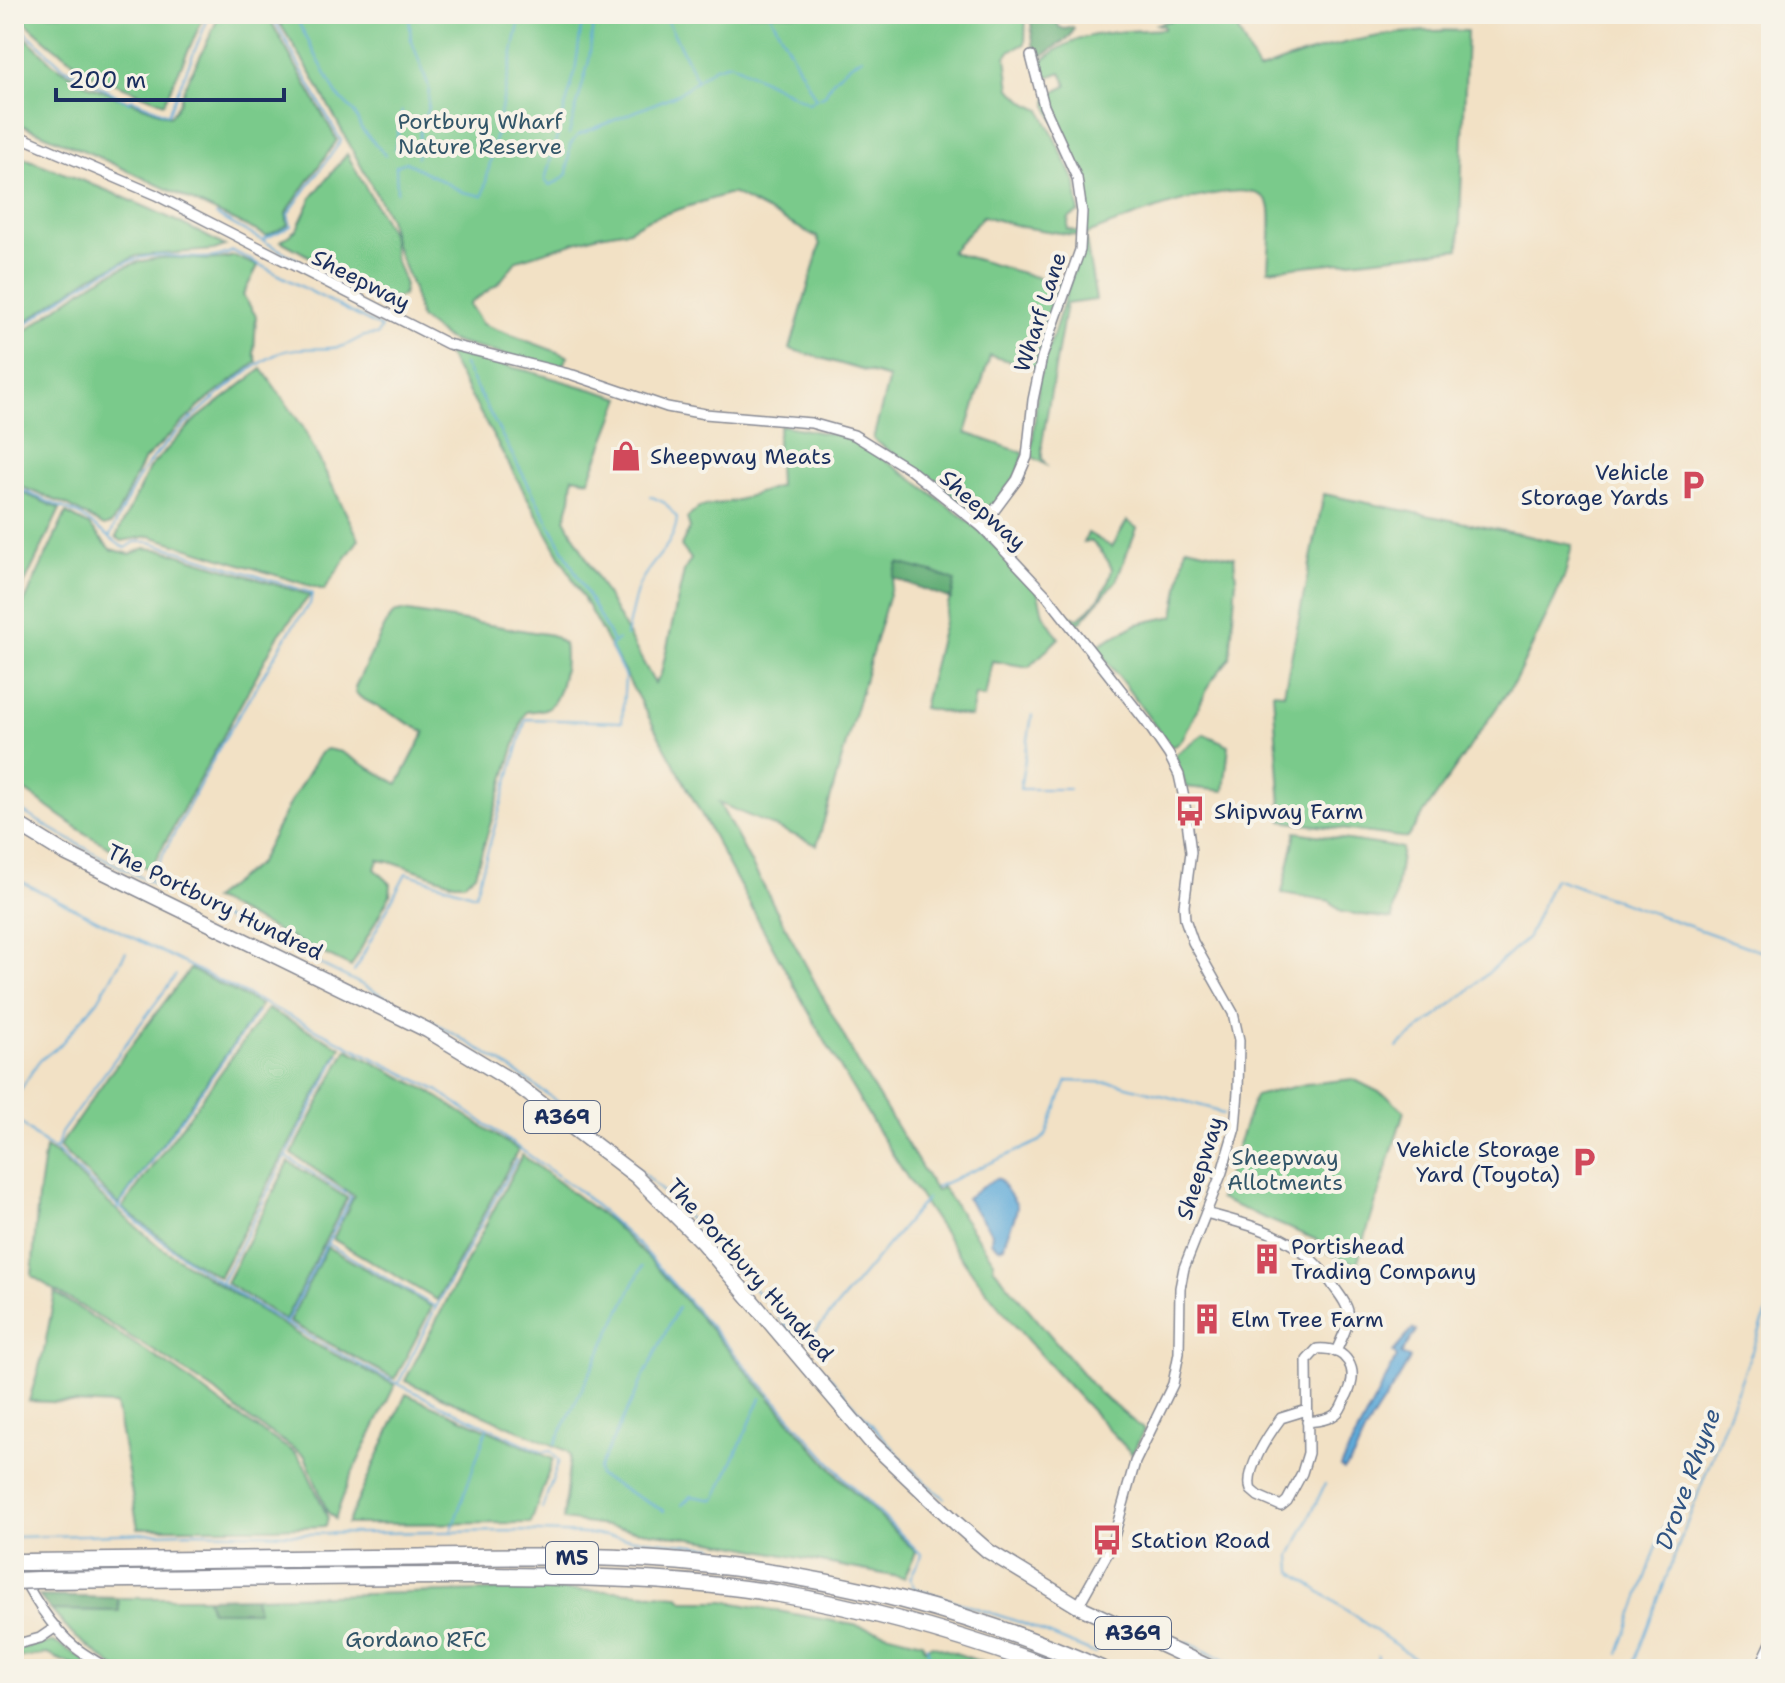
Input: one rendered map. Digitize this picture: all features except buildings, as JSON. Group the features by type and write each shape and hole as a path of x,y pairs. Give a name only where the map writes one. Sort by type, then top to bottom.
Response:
{"highway":[{"name":"M5","path":"20,1562 462,1557 618,1558 691,1563 807,1579 899,1599 1029,1639 1101,1669"},
{"name":"M5","path":"14,1581 461,1576 666,1580 779,1593 872,1612 938,1629 1054,1669"}],"main road":[{"name":"The Portbury Hundred","path":"14,822 63,852 427,1030 513,1082 636,1176 702,1242 872,1443 952,1520 999,1559 1078,1606 1213,1669"}],"street":[{"name":"Wharf Lane","path":"982,527 1017,480 1027,457 1033,400 1042,357 1080,250 1082,235 1077,178 1044,106 1031,56"},
{"name":"Sheepway","path":"14,134 156,195 448,344 573,375 667,407 830,427 854,435 909,469 982,527 1036,583 1147,723 1179,775 1191,852 1185,919 1193,942 1233,1013 1239,1040 1238,1092 1235,1128 1222,1172 1184,1268 1180,1288 1179,1353 1173,1384 1135,1462 1112,1543 1078,1606"},
{"path":"1206,1213 1270,1231 1295,1244 1309,1256 1348,1310 1336,1352"},
{"path":"1307,1410 1284,1416 1278,1421 1250,1469 1251,1490 1275,1506 1287,1501 1305,1467 1308,1453 1307,1422 1307,1410 1307,1360 1317,1349 1336,1352 1350,1363 1354,1374 1351,1386 1338,1412 1323,1420 1307,1422"},
{"path":"20,1562 33,1596 56,1627 76,1648 108,1669"},
{"path":"14,1645 40,1638 56,1627"},
{"path":"1759,1669 1771,1643"}],"green space":[{"path":"16,14 205,14 164,103 89,73"},
{"path":"220,14 267,14 337,140 286,213 288,225 267,236 92,154 14,122 14,26 53,64 90,86 170,116"},
{"name":"Portbury Wharf Nature Reserve","path":"274,14 1026,14 1025,44 1011,50 1006,57 1010,89 1041,110 1076,183 1079,212 1069,218 1067,229 1079,232 1079,236 1022,227 983,216 951,252 1063,285 1036,368 990,356 966,433 1024,453 1017,474 987,513 980,516 873,439 889,378 790,349 820,245 817,237 734,194 649,219 629,230 599,235 517,260 499,283 469,304 482,324 568,356 560,369 447,339 420,318 389,218 313,77"},
{"path":"1030,14 1064,14 1057,21 1059,27 1074,29 1070,37 1035,61"},
{"path":"1194,14 1230,14 1258,71 1360,39 1413,32 1467,31 1459,249 1268,270 1271,224 1268,202 1256,193 1235,192 1180,202 1085,235 1082,179 1047,105 1048,95 1067,86 1061,72 1041,80 1038,65 1052,53 1097,35 1164,29 1164,26 1157,24"},
{"path":"14,154 148,208 225,246 214,250 137,256 92,276 14,330"},
{"path":"347,154 391,233 395,259 405,285 403,296 392,299 373,291 281,241 297,229 312,197"},
{"path":"1085,235 1096,300 1066,304 1042,443 1042,458 1046,465 1031,456 1039,379"},
{"path":"234,256 258,266 243,295 256,316 254,353 257,362 203,403 143,461 111,524 104,526 67,505 14,484 14,339 101,278 120,269 160,258 215,259"},
{"path":"446,352 528,371 621,398 589,480 573,477 565,519 655,684 661,674 684,571 691,559 681,546 690,528 687,518 700,507 734,501 779,486 777,439 780,425 841,436 869,449 976,527 1037,589 1043,614 1059,638 1029,667 992,661 985,697 975,695 971,717 923,708 954,581 898,563 817,845 719,803 862,1070 936,1191 942,1187 993,1260 993,1267 1098,1392 1144,1430 1132,1454 995,1301 953,1246 881,1137 815,1024 630,682"},
{"path":"262,369 303,427 359,539 324,590 150,536 122,541 116,537 150,467 194,421"},
{"path":"14,489 60,509 14,606"},
{"path":"1324,494 1572,545 1565,575 1515,681 1407,838 1282,821 1273,692 1284,693"},
{"path":"66,513 89,525 110,549 130,554 145,548 163,550 310,595 278,636 150,870 86,834 14,783 14,624"},
{"path":"1127,521 1137,528 1116,581 1077,626 1070,616 1078,618 1095,603 1108,583 1112,569 1091,541 1084,542 1088,533 1112,547"},
{"path":"1186,547 1234,557 1236,579 1230,658 1212,680 1182,740 1170,746 1096,646 1137,624 1174,616"},
{"path":"898,563 955,581 951,599 893,578"},
{"path":"402,611 552,635 564,644 564,667 558,694 550,706 526,712 523,718 475,874 464,883 454,883 378,860 375,869 391,884 390,895 351,967 212,899 259,863 320,753 327,749 341,752 398,784 425,732 361,698 355,687 387,622 394,613"},
{"path":"1204,734 1229,745 1224,791 1186,787 1175,755"},
{"path":"1296,832 1402,848 1392,919 1341,912 1330,901 1282,893"},
{"path":"190,969 261,1005 119,1205 59,1147 108,1076"},
{"path":"267,1009 341,1047 219,1277 186,1257 122,1208"},
{"path":"347,1049 429,1091 518,1150 437,1300 333,1239 354,1196 292,1154"},
{"name":"Sheepway Allotments","path":"1353,1079 1389,1097 1404,1111 1357,1264 1327,1253 1317,1240 1219,1199 1255,1096 1306,1084"},
{"path":"45,1148 57,1155 160,1247 310,1342 395,1385 349,1480 335,1519 327,1511 305,1456 165,1358 32,1276"},
{"path":"522,1155 610,1221 651,1261 837,1475 916,1552 904,1578 712,1541 563,1520 570,1456 567,1451 405,1381"},
{"path":"289,1162 347,1198 285,1320 226,1283"},
{"path":"327,1247 432,1307 395,1379 289,1322"},
{"path":"55,1293 177,1371 295,1453 304,1464 328,1518 326,1526 138,1528 116,1405 29,1401 44,1350"},
{"path":"406,1394 553,1459 531,1523 347,1524"},
{"name":"Gordano RFC","path":"520,1590 615,1591 679,1596 684,1601 724,1601 854,1625 922,1642 925,1649 932,1645 1003,1669 117,1669 72,1634 51,1610 119,1611 118,1598 207,1598 211,1611 257,1611 255,1597"},
{"path":"39,1596 118,1598 119,1611 51,1610"},
{"path":"255,1597 258,1611 211,1611 207,1598"},
{"path":"54,1642 101,1669 82,1669 47,1654 14,1658 14,1649"}],"water":[{"path":"996,1178 1017,1205 1004,1246 999,1248 991,1242 992,1233 966,1198"},
{"path":"1413,1329 1416,1331 1401,1354 1410,1358 1344,1470 1340,1467 1397,1357 1393,1352"}],"waterway":[{"path":"14,21 62,66 129,102 132,99 168,114 210,14"},
{"path":"264,239 291,226 288,214 341,141 271,14"},
{"path":"294,14 337,95 354,112 361,128 386,156"},
{"path":"409,14 411,39 429,87 417,157"},
{"path":"397,193 396,166 406,162 463,192 483,196 521,14"},
{"path":"583,14 575,72 545,180 549,185 567,174 570,145 578,135 678,94 715,67 730,63 809,103 816,99 770,14"},
{"path":"569,134 589,61 594,14"},
{"path":"664,14 697,80"},
{"path":"818,98 825,95 840,73 862,57"},
{"path":"395,149 402,111"},
{"path":"216,215 302,262"},
{"path":"14,333 74,290 124,264 152,256 199,258 233,251 381,328 377,335 362,337 343,346 285,351 244,375 205,406 154,457 134,487 110,536"},
{"path":"464,365 613,642"},
{"path":"14,487 80,515 126,548 135,542 150,542 312,593 310,604 293,626 222,743 150,879"},
{"path":"626,636 639,585 672,537 677,518 665,503 650,496"},
{"path":"354,972 406,873 475,895 526,719 622,722 625,677 610,645 618,640"},
{"path":"1032,715 1020,789 1069,789"},
{"path":"14,806 151,883 434,1022 566,1108 630,1161 690,1219 911,1468 945,1498"},
{"path":"14,878 439,1091 582,1193 640,1246 844,1478 922,1555 910,1578 914,1588 1019,1622 1096,1654"},
{"path":"1397,1047 1467,992 1528,937 1554,878 1771,955"},
{"path":"14,1100 38,1062 60,1045 98,1000 126,952"},
{"path":"56,1150 61,1133 176,975"},
{"path":"117,1209 258,1012"},
{"path":"221,1283 339,1054"},
{"path":"936,1187 1040,1141 1046,1135 1067,1081 1116,1083 1210,1108 1223,1115"},
{"path":"14,1117 166,1244 285,1323 412,1391 543,1452 551,1451 559,1461 542,1509"},
{"path":"285,1324 351,1197 287,1157"},
{"path":"398,1384 516,1160"},
{"path":"813,1335 927,1198"},
{"path":"328,1244 436,1307"},
{"path":"555,1444 642,1267"},
{"name":"Drove Rhyne","path":"1635,1669 1634,1663 1771,1301"},
{"path":"664,1511 599,1476 598,1470 678,1307"},
{"path":"682,1505 691,1496 715,1500 761,1398"},
{"path":"451,1532 487,1429"},
{"path":"1325,1484 1291,1556 1292,1572 1430,1669"},
{"path":"1619,1654 1664,1526"},
{"path":"14,1537 187,1532 517,1531 587,1534 715,1547"},
{"path":"1186,1642 1243,1669"},
{"path":"927,1646 932,1669"},
{"path":"1376,1669 1378,1656"}],"place":[{"name":"Sheepway Meats","path":"626,456"},
{"name":"Vehicle Storage Yards","path":"1693,485"},
{"name":"Shipway Farm","path":"1190,811"},
{"name":"Vehicle Storage Yard (Toyota)","path":"1584,1162"},
{"name":"Portishead Trading Company","path":"1267,1259"},
{"name":"Elm Tree Farm","path":"1207,1319"},
{"name":"Station Road","path":"1107,1540"}]}
